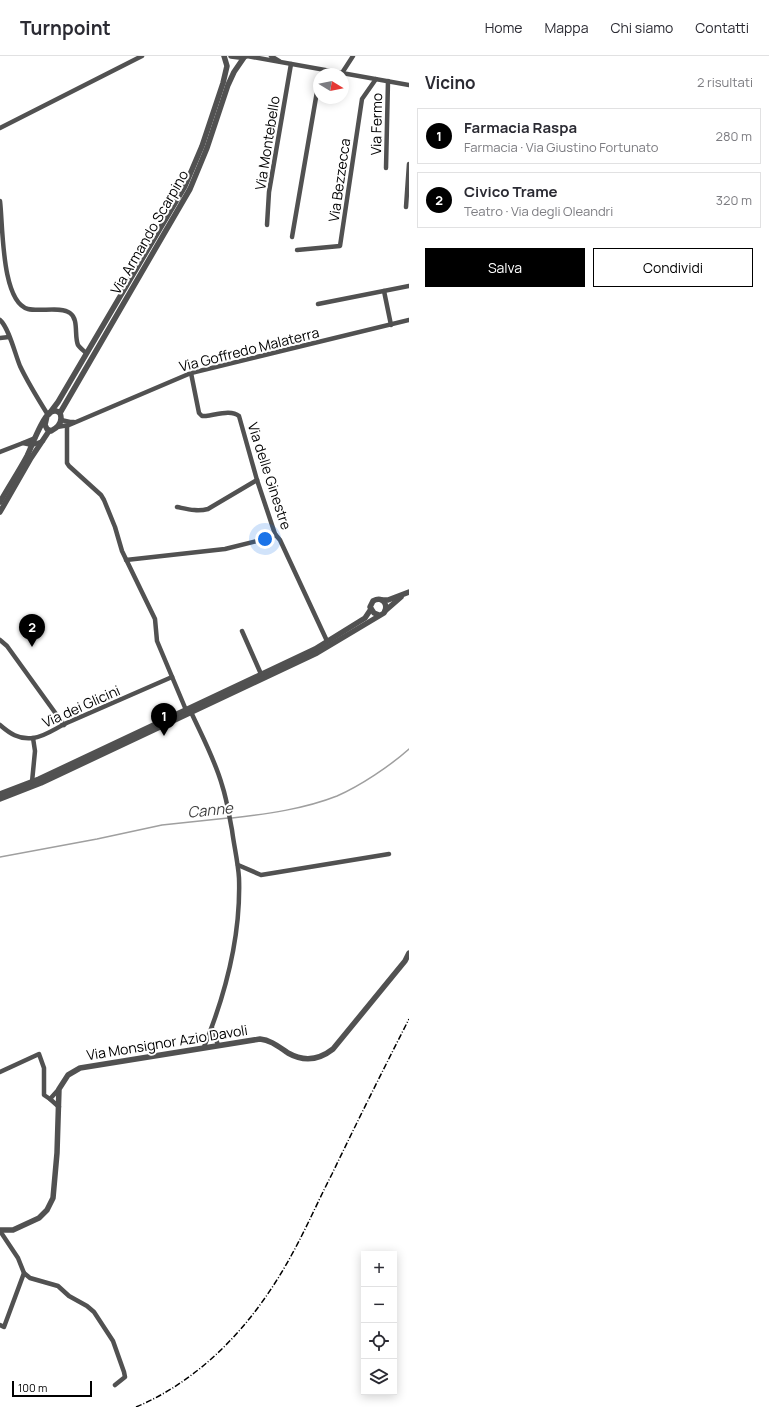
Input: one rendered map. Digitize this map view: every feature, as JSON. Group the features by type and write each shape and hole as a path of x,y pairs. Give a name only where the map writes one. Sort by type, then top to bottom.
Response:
{"street":[{"path":"0,128 142,56"},
{"name":"Via Armando Scarpino","path":"0,502 48,415 58,402 185,186 202,146 223,83 227,66 224,56"},
{"path":"231,56 246,56 291,64 313,70"},
{"name":"Via Armando Scarpino","path":"60,413 190,189 207,148 228,85 234,72 246,56"},
{"path":"271,56 282,63"},
{"path":"345,68 352,56"},
{"name":"Via Montebello","path":"267,225 269,192 291,64"},
{"path":"349,74 409,85"},
{"name":"Via Bezzecca","path":"297,250 340,246 362,99 376,79"},
{"name":"Via Fermo","path":"386,168 388,81"},
{"path":"292,237 315,104"},
{"path":"406,207 409,164"},
{"path":"0,201 5,266 8,281 15,298 28,309 65,311 72,314 75,320 78,346 86,354"},
{"path":"318,304 409,286"},
{"path":"384,291 391,325"},
{"path":"0,320 6,327 27,380 48,415"},
{"name":"Via Goffredo Malaterra","path":"57,427 67,426 191,373 409,320"},
{"path":"0,338 9,337"},
{"name":"Via delle Ginestre","path":"191,373 199,413 202,416 230,412 239,416 257,480 275,534 280,540 327,641"},
{"path":"0,512 31,458 50,431 57,427 61,420 60,413 55,411 48,415 45,424 47,429 50,431"},
{"name":"Via Goffredo Malaterra","path":"61,420 70,422 77,421"},
{"path":"67,426 67,463 104,500 115,526 122,551 155,620 157,641 172,677 215,766 226,800 238,865 238,914 234,951 212,1028 204,1047"},
{"path":"0,452 35,438"},
{"path":"23,442 32,446 44,440"},
{"path":"177,507 197,510 208,509 257,480"},
{"path":"126,560 224,549 273,537 275,534"},
{"path":"0,799 41,783 261,674 315,649 365,618 371,609 370,606 373,601 378,599 388,600 406,593"},
{"path":"0,794 32,782 317,653 385,611 406,593"},
{"path":"382,600 386,606 385,611"},
{"path":"371,609 378,615"},
{"path":"242,631 261,674"},
{"path":"0,640 7,646 64,725"},
{"name":"Via dei Glicini","path":"0,725 18,738 33,738 41,736 172,677"},
{"path":"32,782 35,751 33,738"},
{"path":"238,865 261,875 389,854"},
{"name":"Via Monsignor Azio Davoli","path":"59,1089 68,1075 80,1068 204,1047 265,1039 295,1056 314,1058 324,1056 338,1043 409,953"},
{"path":"212,1028 218,1045"},
{"path":"0,1072 39,1054 44,1068 44,1095 59,1107"},
{"path":"50,1099 59,1089"},
{"path":"0,1230 14,1230 39,1218 47,1210 52,1198 57,1153 59,1089"},
{"path":"0,1230 18,1258 24,1273 30,1278 58,1286 69,1296 88,1306 94,1312 113,1341 124,1372 125,1377 115,1385"},
{"path":"0,1325 4,1327 24,1273"}],"waterway":[{"name":"Canne","path":"232,818 299,808 337,796 374,775 409,749"},
{"name":"Canne","path":"0,857 162,825 228,818"}],"railway":[{"path":"136,1407 161,1395 206,1363 226,1345 262,1303 296,1246 409,1019"}],"place":[{"name":"Civico Trame","path":"32,647"},
{"name":"Farmacia Raspa","path":"164,736"}]}
